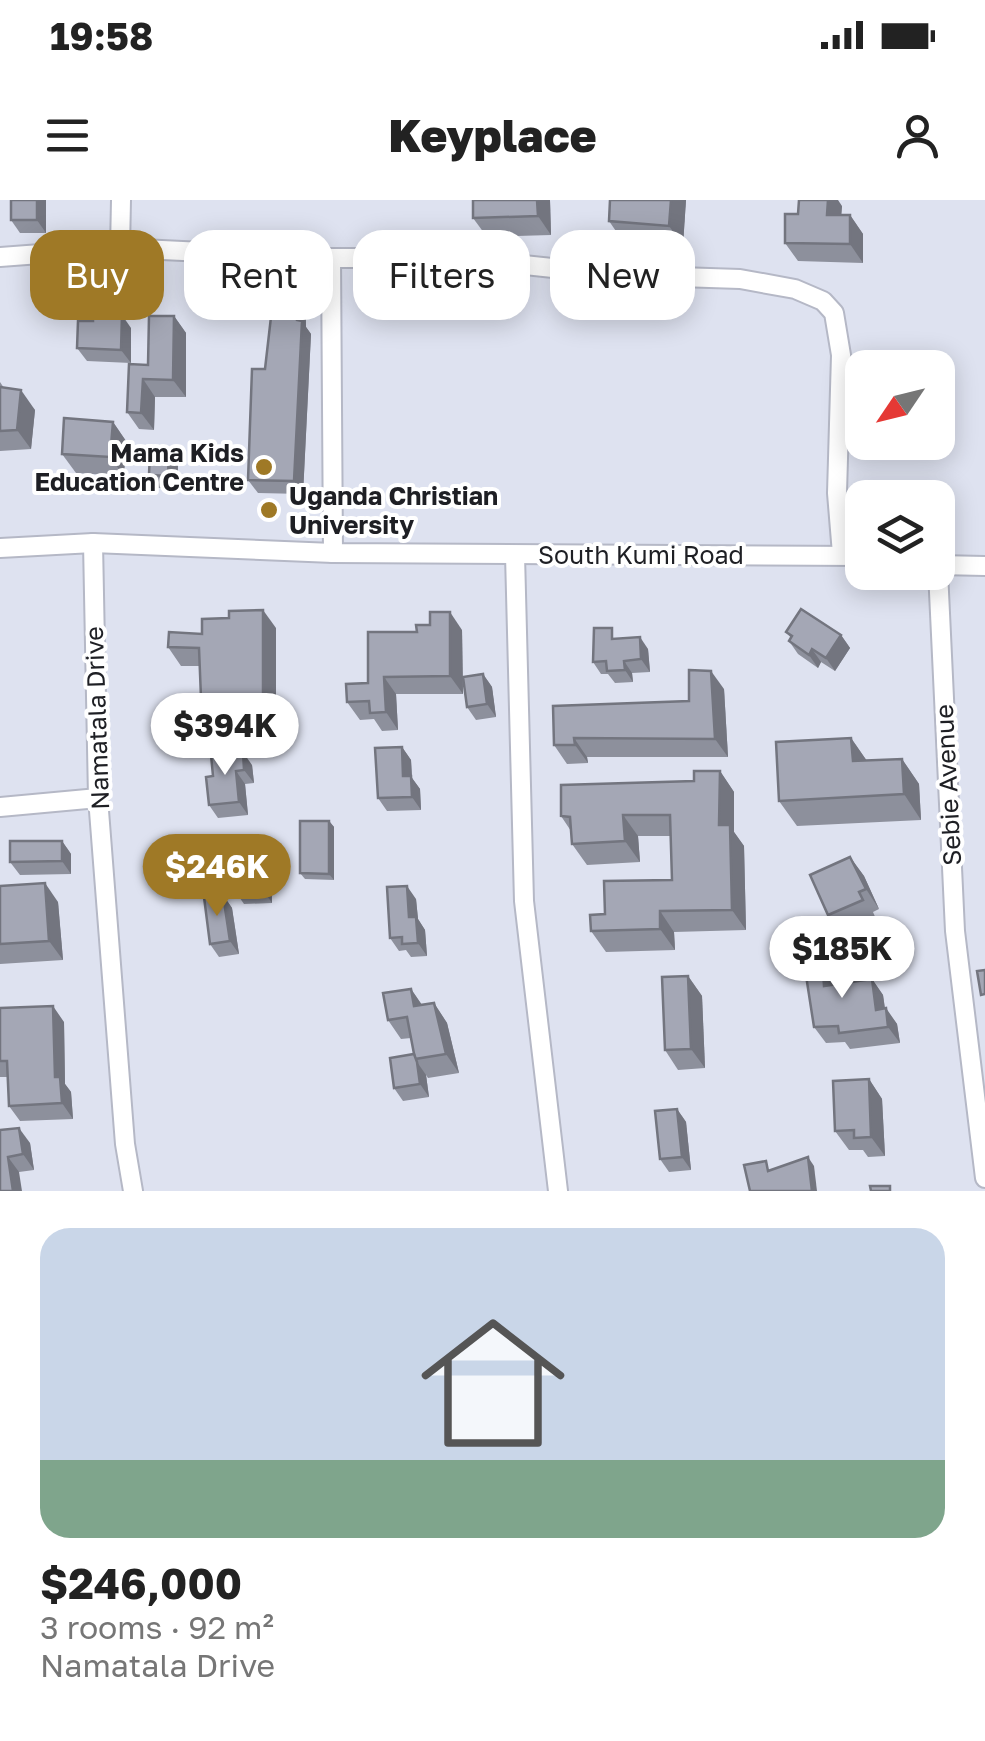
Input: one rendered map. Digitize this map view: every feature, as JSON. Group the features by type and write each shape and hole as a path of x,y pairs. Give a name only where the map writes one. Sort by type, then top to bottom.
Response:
{"street":[{"path":"121,230 122,200"},
{"path":"0,257 30,255"},
{"path":"333,258 458,258 618,275 740,279 794,289 823,301 834,313 842,354 837,493 842,554"},
{"path":"331,320 333,553"},
{"name":"South Kumi Road","path":"0,548 93,543 333,553 845,554"},
{"name":"Namatala Drive","path":"93,543 98,798 132,1191"},
{"path":"516,555 524,901 558,1191"},
{"path":"955,567 985,566"},
{"name":"Sebie Avenue","path":"939,590 955,931 985,1178"},
{"path":"0,808 98,798"}],"building":[{"path":"11,200 37,200 37,220 11,220"},
{"path":"473,200 537,200 538,216 473,218"},
{"path":"610,200 671,200 669,226 609,221"},
{"path":"799,200 828,200 827,215 850,215 850,244 785,243 785,214 798,214"},
{"path":"174,316 173,380 143,379 141,413 127,412 129,364 148,365 149,320"},
{"path":"122,320 121,350 77,348 78,321"},
{"path":"271,320 302,321 294,481 248,480 252,369 265,369"},
{"path":"0,387 21,390 17,430 0,431"},
{"path":"64,418 113,422 110,457 62,454"},
{"path":"150,450 169,451 168,476 149,475"},
{"path":"801,609 841,635 826,658 812,649 809,655 789,641 792,636 786,632"},
{"path":"263,610 263,697 201,698 199,648 168,647 169,632 202,634 202,619 229,618 229,611"},
{"path":"430,612 450,612 450,676 384,677 386,712 370,713 369,701 347,702 346,684 368,683 368,632 417,632 416,625 430,625"},
{"path":"594,628 612,628 612,639 640,637 641,659 624,661 625,670 607,671 606,661 593,662"},
{"path":"689,670 711,671 715,739 574,738 575,745 554,745 553,706 689,701"},
{"path":"483,674 487,704 467,707 463,677"},
{"path":"851,738 853,761 902,759 904,794 779,801 776,742"},
{"path":"402,747 403,776 411,776 412,797 378,798 375,748"},
{"path":"243,752 244,770 236,771 239,802 209,805 206,777 213,776 211,755"},
{"path":"694,771 720,771 719,825 730,825 732,910 660,911 660,929 591,931 590,915 605,914 604,881 672,880 670,815 623,815 625,841 572,844 570,817 561,816 561,785 694,781"},
{"path":"300,821 329,821 329,874 300,873"},
{"path":"10,841 62,841 62,861 10,862"},
{"path":"262,853 263,890 235,891 233,854"},
{"path":"850,857 866,889 859,892 863,900 828,915 810,875"},
{"path":"45,883 49,941 0,944 0,886"},
{"path":"407,886 409,917 416,917 418,943 402,944 402,937 390,938 387,887"},
{"path":"223,895 230,941 210,944 204,897"},
{"path":"822,954 824,986 872,979 876,1010 886,1008 888,1027 839,1033 838,1026 814,1027 803,956"},
{"path":"985,970 985,994 981,995 977,971"},
{"path":"688,976 691,1049 665,1050 662,977"},
{"path":"411,989 414,1006 434,1003 446,1054 415,1059 407,1017 388,1020 383,993"},
{"path":"53,1006 55,1077 60,1077 62,1103 9,1106 7,1061 0,1061 0,1008"},
{"path":"414,1054 420,1084 394,1088 390,1058"},
{"path":"869,1079 871,1137 854,1138 854,1130 835,1131 833,1081"},
{"path":"677,1109 682,1157 660,1159 655,1111"},
{"path":"19,1128 23,1154 8,1157 13,1191 0,1191 0,1130"},
{"path":"808,1157 812,1191 750,1191 744,1165 766,1161 768,1171"},
{"path":"870,1186 890,1186 890,1191 871,1191"}],"place":[{"name":"Mama Kids Education Centre","path":"264,467"},
{"name":"Uganda Christian University","path":"269,510"}]}
